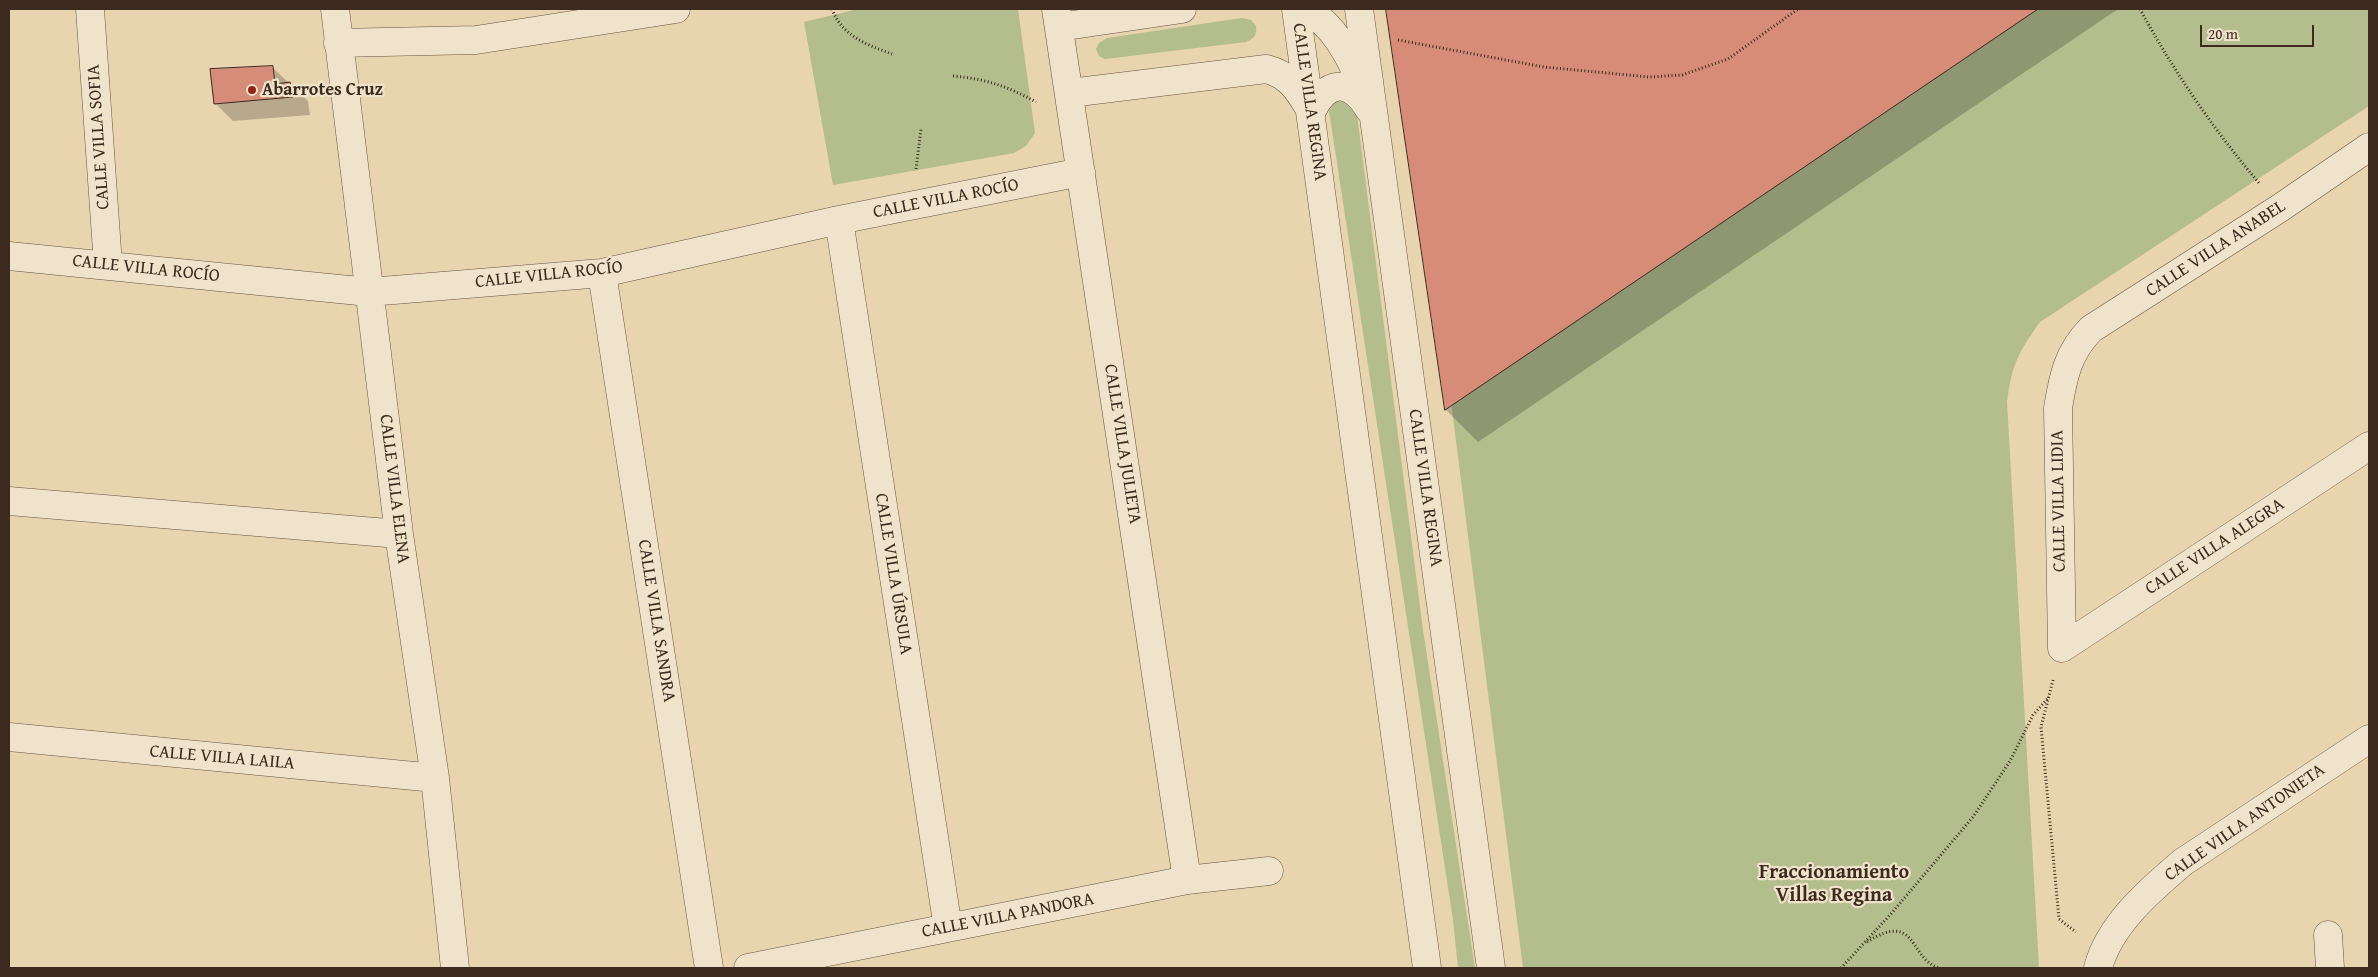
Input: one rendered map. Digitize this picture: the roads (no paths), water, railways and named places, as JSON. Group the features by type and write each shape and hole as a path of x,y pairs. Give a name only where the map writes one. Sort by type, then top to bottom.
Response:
{"street":[{"name":"CALLE VILLA SOFIA","path":"90,9 108,265"},
{"name":"CALLE VILLA ELENA","path":"335,9 399,534 435,778 455,968"},
{"path":"338,43 476,40 676,9"},
{"path":"1058,18 1182,9"},
{"name":"CALLE VILLA REGINA","path":"1296,9 1312,113 1427,968"},
{"path":"1304,9 1332,18"},
{"name":"CALLE VILLA REGINA","path":"1359,9 1491,968"},
{"name":"CALLE VILLA JULIETA","path":"1058,18 1187,880"},
{"path":"1070,93 1266,68 1303,53 1321,37 1332,18"},
{"path":"1332,18 1344,50 1358,74 1374,120"},
{"path":"1266,68 1277,71 1291,81 1312,113"},
{"path":"1312,113 1316,101 1324,91 1334,87 1346,87 1365,104 1374,120"},
{"name":"CALLE VILLA ANABEL","path":"2070,356 2079,342 2092,329 2280,208 2369,147"},
{"name":"CALLE VILLA ROCÍO","path":"9,256 369,292 602,273 839,220 1081,172"},
{"name":"CALLE VILLA ÚRSULA","path":"839,220 948,928"},
{"name":"CALLE VILLA SANDRA","path":"602,273 709,968"},
{"name":"CALLE VILLA LIDIA","path":"2062,648 2058,408 2064,373 2070,356"},
{"name":"CALLE VILLA ALEGRA","path":"2062,648 2369,446"},
{"path":"9,501 399,534"},
{"path":"2061,617 2064,623 2074,630 2090,630"},
{"name":"CALLE VILLA LAILA","path":"9,738 435,778"},
{"name":"CALLE VILLA ANTONIETA","path":"2100,961 2114,933 2159,882 2183,862 2369,739"},
{"name":"CALLE VILLA PANDORA","path":"748,968 1187,880 1269,871"},
{"path":"2328,935 2330,968"}],"place":[{"name":"Abarrotes Cruz","path":"252,90"}],"district":[{"name":"Fraccionamiento Villas Regina","path":"1834,884"}]}
